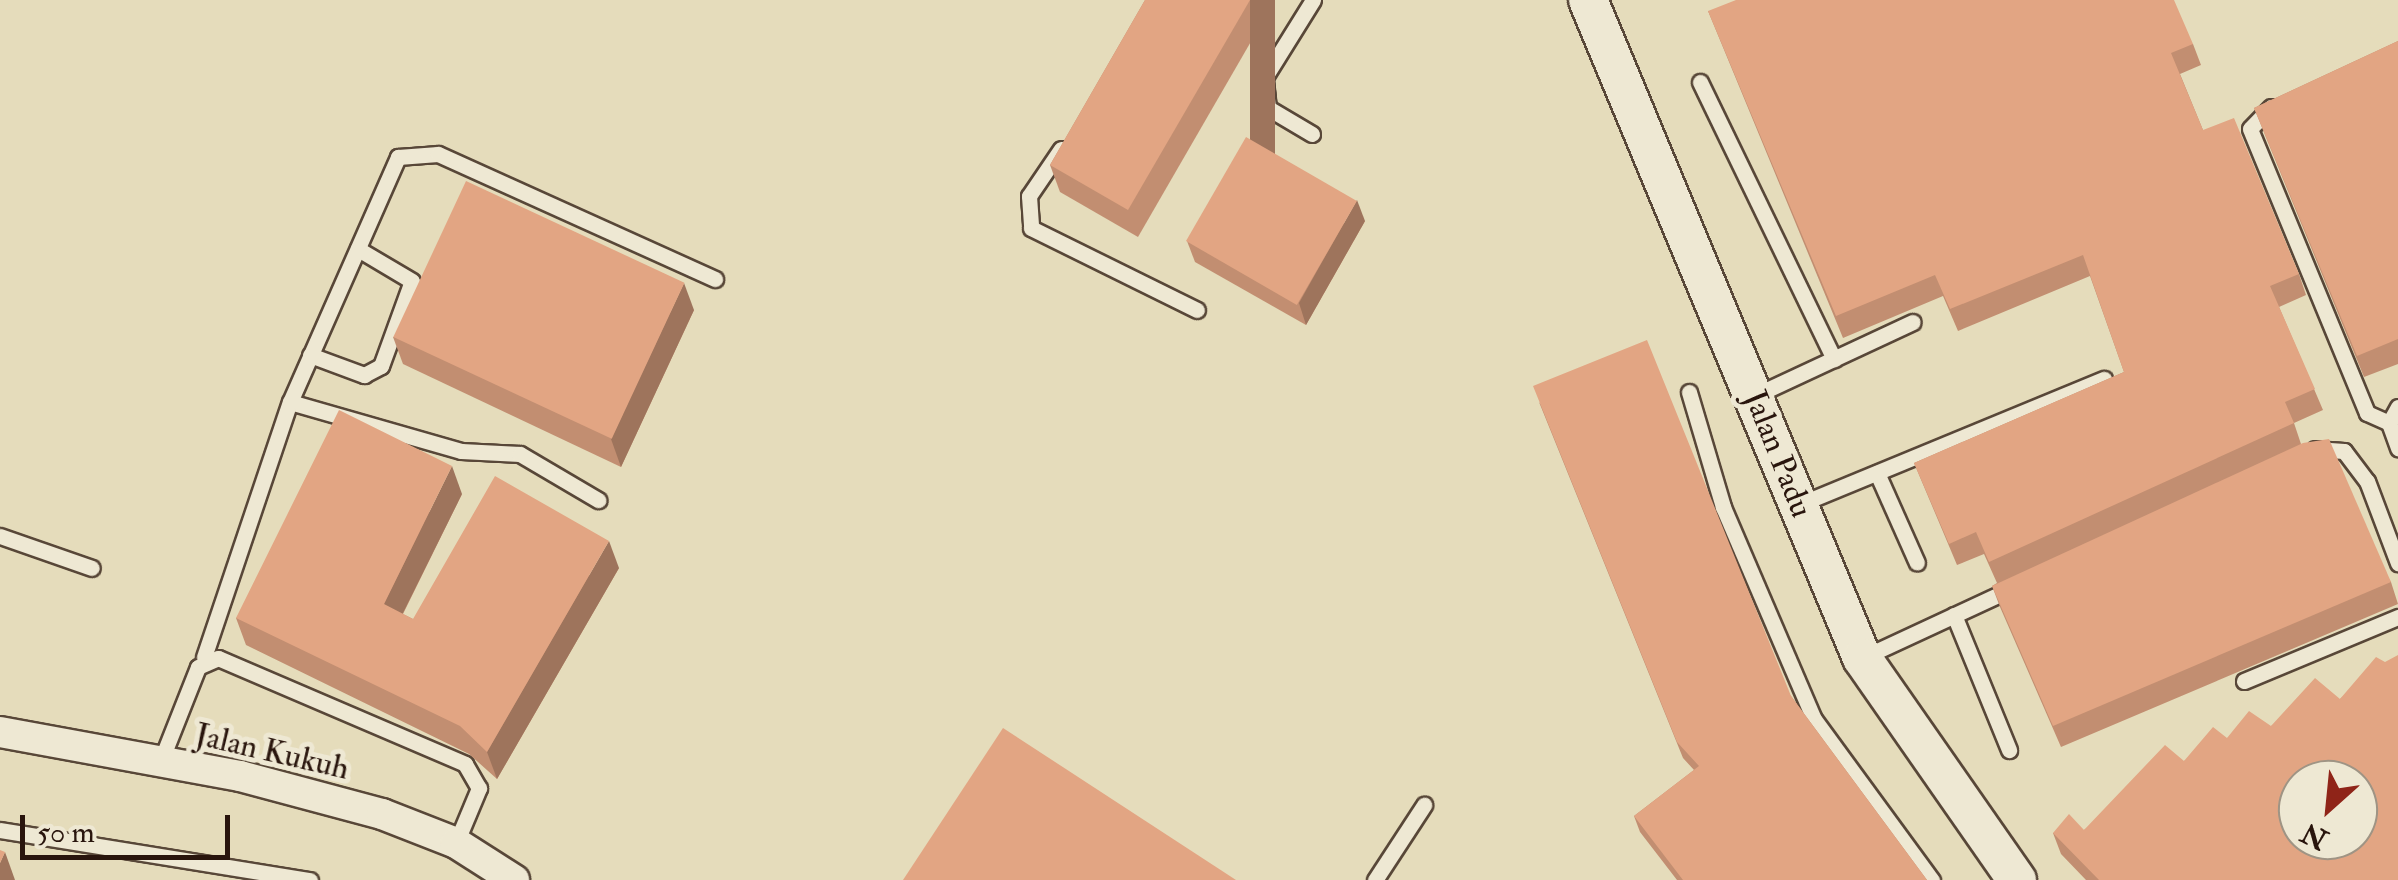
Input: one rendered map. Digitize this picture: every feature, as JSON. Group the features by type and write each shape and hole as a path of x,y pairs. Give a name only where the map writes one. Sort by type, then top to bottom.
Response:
{"street":[{"name":"Jalan Padu","path":"1600,4 1862,658 2017,880"},
{"name":"Jalan Kukuh","path":"0,732 258,780 456,843 514,880"}],"lane":[{"path":"1312,134 1268,108 1265,77 1313,0"},
{"path":"1700,82 1834,359"},
{"path":"2293,98 2258,112 2250,130 2367,413 2389,424 2398,448"},
{"path":"1072,131 1029,196 1031,228 1196,310"},
{"path":"160,763 204,657 290,402 398,157 413,151 508,182 715,279"},
{"path":"310,355 364,374 381,366 412,281 358,249"},
{"path":"1754,396 1913,322"},
{"path":"1798,505 2104,379"},
{"path":"1689,392 1723,506 1814,719 1932,880"},
{"path":"290,402 461,451 520,454 598,500"},
{"path":"2389,424 2398,407"},
{"path":"2301,453 2344,451 2366,481 2398,563"},
{"path":"1877,472 1917,563"},
{"path":"0,536 92,568"},
{"path":"1862,658 2040,574"},
{"path":"1954,615 2009,750"},
{"path":"2244,681 2398,617"},
{"path":"204,657 465,764 480,788 456,843"},
{"path":"1375,880 1424,805"},
{"path":"0,830 310,880"}],"building":[{"path":"1145,0 1250,0 1128,210 1050,165"},
{"path":"1736,0 2174,0 2193,44 2171,53 2203,130 2234,118 2299,274 2270,286 2315,389 2285,402 2294,423 1989,562 1976,532 1949,544 1914,463 2124,372 2083,255 1950,309 1935,275 1836,316 1708,11"},
{"path":"2398,41 2398,339 2357,356 2254,108"},
{"path":"1246,137 1357,201 1297,305 1186,241"},
{"path":"466,181 684,283 612,439 393,337"},
{"path":"1647,340 1791,696 1927,880 1683,880 1634,816 1699,766 1677,742 1533,386"},
{"path":"339,410 452,466 384,604 413,619 495,476 609,541 487,752 460,726 236,618"},
{"path":"2329,439 2391,582 2053,726 1992,586 2303,443"},
{"path":"2398,655 2398,880 2099,880 2053,833 2069,814 2084,830 2165,745 2184,761 2213,727 2227,738 2249,711 2271,726 2315,678 2340,699 2376,657 2385,662"},
{"path":"1003,728 1236,880 903,880"}]}
